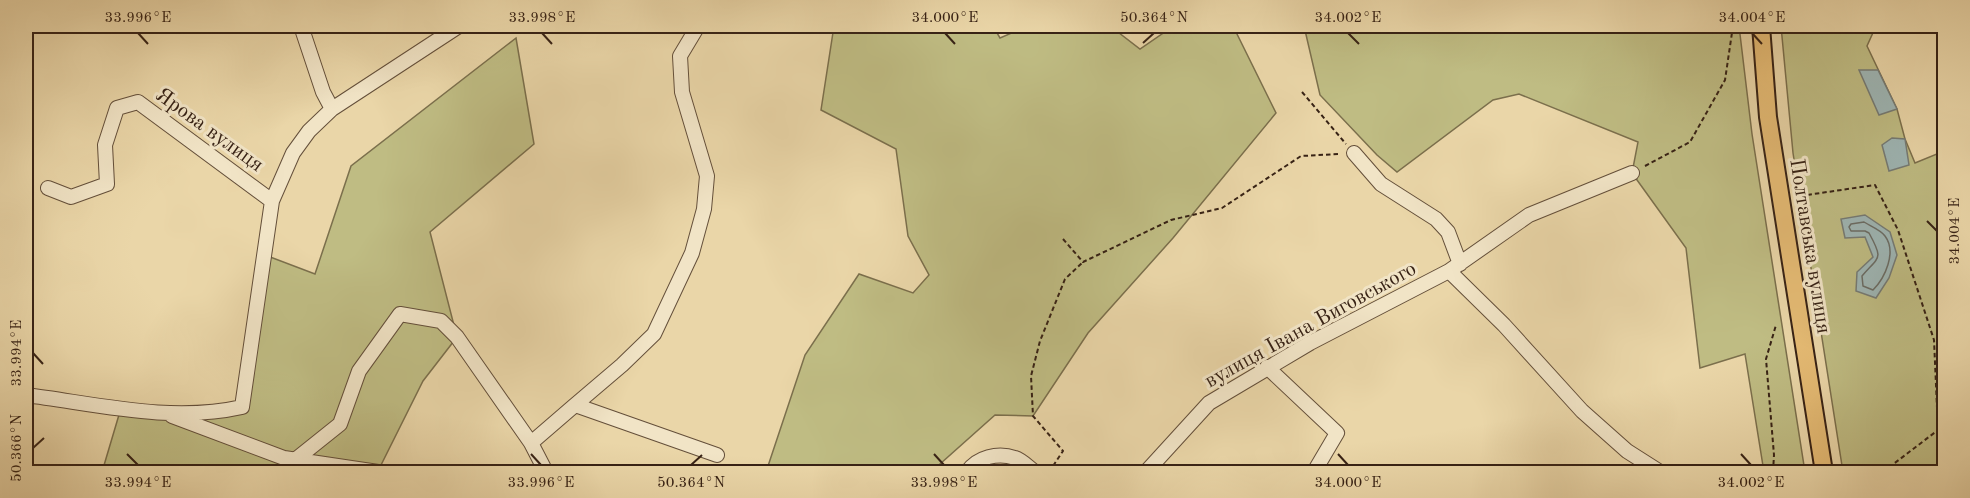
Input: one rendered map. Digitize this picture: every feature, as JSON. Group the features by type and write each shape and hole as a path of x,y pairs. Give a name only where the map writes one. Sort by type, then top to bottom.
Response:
{"main road":[{"name":"Полтавська вулиця","path":"1761,26 1768,117 1824,472"}],"street":[{"path":"301,26 323,92 332,109"},
{"name":"Ярова вулиця","path":"164,413 219,412 242,407 272,201 293,153 309,131 332,109 459,26"},
{"path":"531,443 622,365 654,334 692,253 704,209 707,176 681,92 680,56 698,26"},
{"name":"Ярова вулиця","path":"48,188 71,196 107,184 105,145 117,108 138,102 272,201"},
{"name":"вулиця Івана Виговського","path":"1354,153 1381,184 1436,219 1448,232 1455,267 1503,325 1582,411 1627,451 1660,472"},
{"name":"вулиця Івана Виговського","path":"1146,472 1209,403 1267,367 1455,267 1529,215 1632,173"},
{"path":"295,460 340,424 359,371 400,314 441,321 457,337 531,443 546,472"},
{"path":"1267,367 1337,433 1314,472"},
{"path":"26,394 164,413 284,458 378,472"},
{"path":"575,405 717,454"},
{"path":"967,472 990,455 1016,458 1035,472"}],"path":[{"path":"1632,173 1690,142 1725,80 1733,26"},
{"path":"1302,92 1354,153"},
{"path":"1049,472 1063,451 1033,416 1031,376 1040,341 1065,279 1083,262 1171,220 1222,208 1302,156 1354,153"},
{"path":"1800,196 1875,185 1898,230 1934,340 1938,430"},
{"path":"1063,239 1083,262"},
{"path":"1773,472 1774,455 1766,359 1776,325"},
{"path":"1883,472 1938,430 1944,404"}],"shaded area":[{"path":"834,26 993,26 1000,38 1028,26 1110,26 1140,49 1169,29 1167,26 1233,26 1276,113 1173,238 1088,333 1033,416 995,415 931,472 766,472 805,355 859,274 913,293 929,275 908,236 896,149 821,110"},
{"path":"1304,26 1739,26 1752,134 1805,472 1764,472 1745,354 1700,368 1686,248 1632,173 1638,142 1519,94 1493,100 1397,172 1377,155 1320,95"},
{"path":"1781,26 1876,26 1867,46 1897,109 1905,139 1915,163 1944,151 1944,472 1843,472 1793,153"},
{"path":"516,38 534,144 430,232 457,337 423,381 378,471 102,472 121,408 242,407 265,255 315,274 351,166"}],"water":[{"path":"1859,70 1878,70 1897,109 1879,115"},
{"path":"1892,138 1905,139 1909,165 1889,171 1882,145"},
{"path":"1865,215 1890,232 1897,255 1889,278 1876,298 1856,291 1857,272 1873,257 1865,237 1845,238 1841,219"}]}
